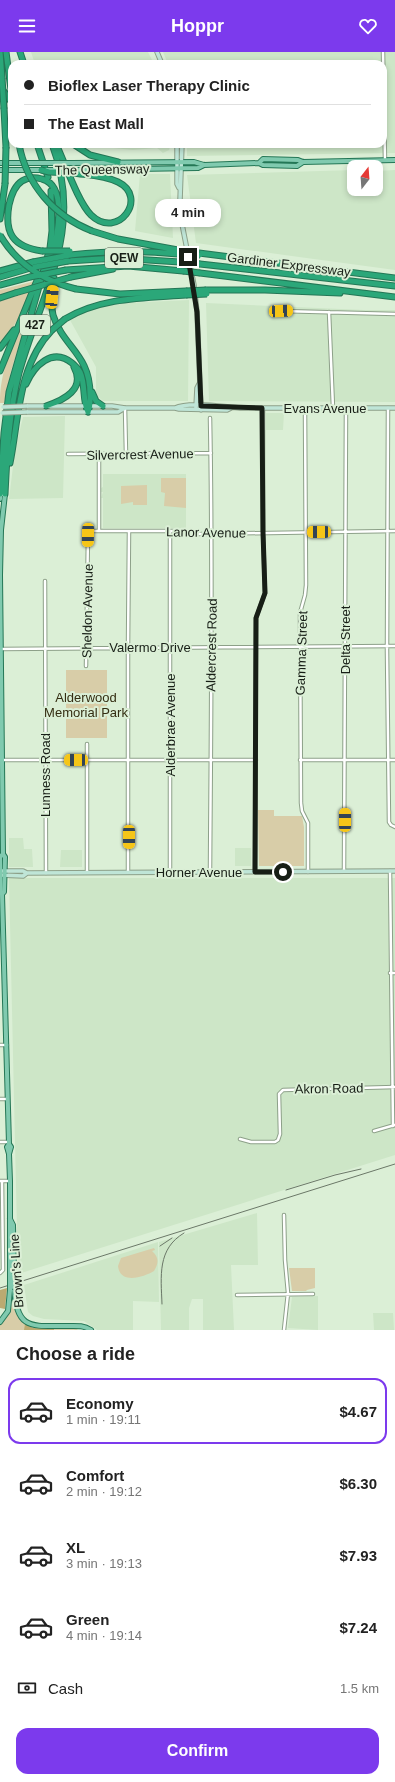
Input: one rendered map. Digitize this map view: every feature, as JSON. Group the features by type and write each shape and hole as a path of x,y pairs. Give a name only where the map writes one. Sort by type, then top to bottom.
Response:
{"highway":[{"path":"0,52 6,147 5,184 0,219"},
{"path":"6,52 8,66"},
{"path":"0,86 8,98"},
{"path":"0,92 8,100"},
{"path":"20,148 28,172 43,196 68,220 92,231 118,239 178,252"},
{"path":"38,148 48,177"},
{"name":"427","path":"6,473 9,434 16,387 23,359 55,267 64,220 61,178 53,148"},
{"path":"41,170 49,172 73,171 117,181 124,186 129,194 131,202 129,211 125,217 116,222 105,222 98,220 88,212 80,198 58,148"},
{"path":"79,148 86,153 118,162"},
{"path":"28,327 53,254 58,208 57,194 53,186 45,180 30,178 20,182 14,189 10,203 8,225 12,236 17,242 26,247 42,251 69,256 92,250 99,252 178,252 395,278"},
{"name":"427","path":"2,492 4,433 8,401 17,360 47,262 51,243 51,191"},
{"path":"0,371 27,308 45,256 51,224"},
{"path":"0,235 15,255 32,270 56,283 76,289 120,294 265,290 363,294"},
{"name":"Gardiner Expressway","path":"69,256 180,262 395,286"},
{"name":"QEW","path":"0,277 34,264 69,256"},
{"path":"0,271 34,264"},
{"path":"0,298 71,277 128,266"},
{"name":"Gardiner Expressway","path":"128,266 183,271 395,297"},
{"name":"QEW","path":"0,285 66,270 128,266"},
{"path":"55,267 51,303 52,312 58,326 85,364 95,400 103,406"},
{"path":"2,492 9,466 21,398 31,360 40,344 52,330 65,319 80,311 106,303 186,293"},
{"path":"0,348 10,336 27,308"},
{"path":"21,398 30,376 39,364 51,357 65,359 81,374 88,406"},
{"path":"46,406 67,397 76,386 77,374 71,363"},
{"path":"88,412 91,387"}],"main road":[{"path":"177,148 177,162 181,184 179,188 182,224 194,285 197,312 201,408"},
{"path":"179,169 182,162 182,148"},
{"name":"The Queensway","path":"73,171 179,169 198,168 204,165 259,162 263,165 297,166 303,162 395,160"},
{"name":"The Queensway","path":"0,163 198,162 204,165"},
{"name":"The Queensway","path":"0,170 41,170"},
{"path":"196,408 197,388 199,383"},
{"name":"Evans Avenue","path":"1,407 103,406 179,409 227,406 231,408 395,408"},
{"name":"Evans Avenue","path":"1,413 118,412 125,408"},
{"path":"0,499 2,492"},
{"name":"Brown's Line","path":"0,1322 8,1311 12,1289 13,1225 10,1218 9,1154 7,1147 9,1143 6,998 2,960 2,894 4,892 0,858 3,854 0,666 2,492"},
{"name":"Brown's Line","path":"0,520 1,531"},
{"name":"Horner Avenue","path":"2,873 23,876 27,874 87,872 395,871"},
{"name":"Brown's Line","path":"12,1289 17,1312 25,1322 38,1326 84,1326 91,1330"},
{"name":"Brown's Line","path":"72,1326 81,1330"}],"street":[{"path":"385,148 385,160"},
{"path":"281,311 395,314"},
{"path":"329,312 333,408"},
{"path":"125,408 126,454"},
{"path":"255,872 256,618 265,593 262,408"},
{"name":"Gamma Street","path":"305,408 306,585 300,613 300,760 302,811 308,823 308,872"},
{"name":"Delta Street","path":"344,871 346,408"},
{"path":"388,408 389,822 390,825 395,827"},
{"name":"Aldercrest Road","path":"210,418 212,533 210,647 210,872"},
{"name":"Silvercrest Avenue","path":"68,454 211,453"},
{"path":"99,454 99,531"},
{"name":"Lanor Avenue","path":"88,533 99,531 183,531 197,534 395,531"},
{"path":"128,872 129,531"},
{"name":"Alderbrae Avenue","path":"170,531 170,872"},
{"name":"Sheldon Avenue","path":"86,666 88,533"},
{"name":"Lunness Road","path":"45,581 46,873"},
{"name":"Valermo Drive","path":"1,649 395,646"},
{"path":"87,744 87,872"},
{"path":"1,759 256,760"},
{"path":"300,760 395,760"},
{"path":"374,1131 394,1125 390,973 390,871"},
{"path":"390,973 395,973"},
{"path":"0,998 6,998"},
{"path":"0,1045 7,1045"},
{"name":"Akron Road","path":"240,1139 251,1142 275,1142 278,1140 280,1134 280,1094 283,1090 394,1087"},
{"path":"0,1099 8,1099"},
{"path":"0,1142 9,1143"},
{"path":"0,1272 3,1270 1,1181 10,1181"},
{"path":"284,1215 285,1260 288,1293 284,1330"},
{"path":"237,1295 288,1293 313,1294"}],"shaded area":[{"path":"31,52 148,52 152,60 34,60"},
{"path":"163,52 395,52 395,153 187,156 187,148 387,148 387,60 166,60"},
{"path":"114,148 157,148 133,150"},
{"path":"157,148 170,148 169,150 163,153"},
{"path":"347,170 347,196 383,196 383,171 395,170 395,270 196,243 187,175"},
{"path":"140,174 170,174 173,238 135,231"},
{"path":"189,300 188,401 103,401 96,395 96,367 70,320 91,309 105,306 125,303"},
{"path":"206,303 395,310 395,402 209,401"},
{"path":"266,413 284,413 283,430 266,430"},
{"path":"65,416 63,498 9,499 15,450 23,417"},
{"path":"103,474 186,474 186,528 103,528 103,498 101,498 103,492 101,492 101,488 103,487"},
{"path":"9,838 23,838 24,849 32,849 33,867 9,867"},
{"path":"235,848 251,848 251,866 235,866"},
{"path":"61,850 82,850 82,867 60,867"},
{"path":"9,878 395,878 395,1155 18,1274"},
{"path":"257,1213 258,1265 231,1265 234,1330 203,1330 203,1299 192,1299 189,1308 189,1330 161,1330 159,1242"},
{"path":"158,1242 159,1302 133,1301 133,1330 97,1330 84,1321 44,1319 33,1316 28,1312 24,1285"},
{"path":"7,1288 5,1309 0,1308 0,1290"},
{"path":"318,1296 318,1330 288,1328 292,1297"},
{"path":"373,1313 393,1313 394,1330 374,1330"},
{"path":"25,1324 33,1328 54,1328 54,1330 24,1330"}],"green space":[{"path":"35,281 33,286 0,296 0,290"},
{"path":"32,291 18,320 0,346 0,301"},
{"path":"24,324 25,325 11,371 4,403 0,403 0,392 7,362 14,343"},
{"path":"161,478 186,478 186,508 164,506 165,493 161,492"},
{"path":"147,485 147,505 133,505 133,502 121,504 121,486"},
{"name":"Alderwood Memorial Park","path":"66,670 107,670 107,738 66,738"},
{"path":"258,810 274,810 274,816 302,816 304,827 304,866 259,866"},
{"path":"154,1248 155,1250 152,1251 158,1260 154,1271 133,1278 123,1276 118,1266 121,1258"},
{"path":"289,1268 315,1268 315,1288 306,1291 292,1291"},
{"path":"12,1304 21,1319 28,1323 37,1326 75,1328 78,1330 0,1330 0,1325 10,1313"}],"railway":[{"path":"0,1288 395,1164"},
{"path":"286,1190 335,1175 361,1169"},
{"path":"162,1304 162,1264 169,1247 175,1239 184,1233"},
{"path":"160,1246 172,1238"}],"route":[{"path":"188,257 194,285 199,331 199,383 201,388 201,406 262,408 265,593 256,618 255,872 283,872"}]}
